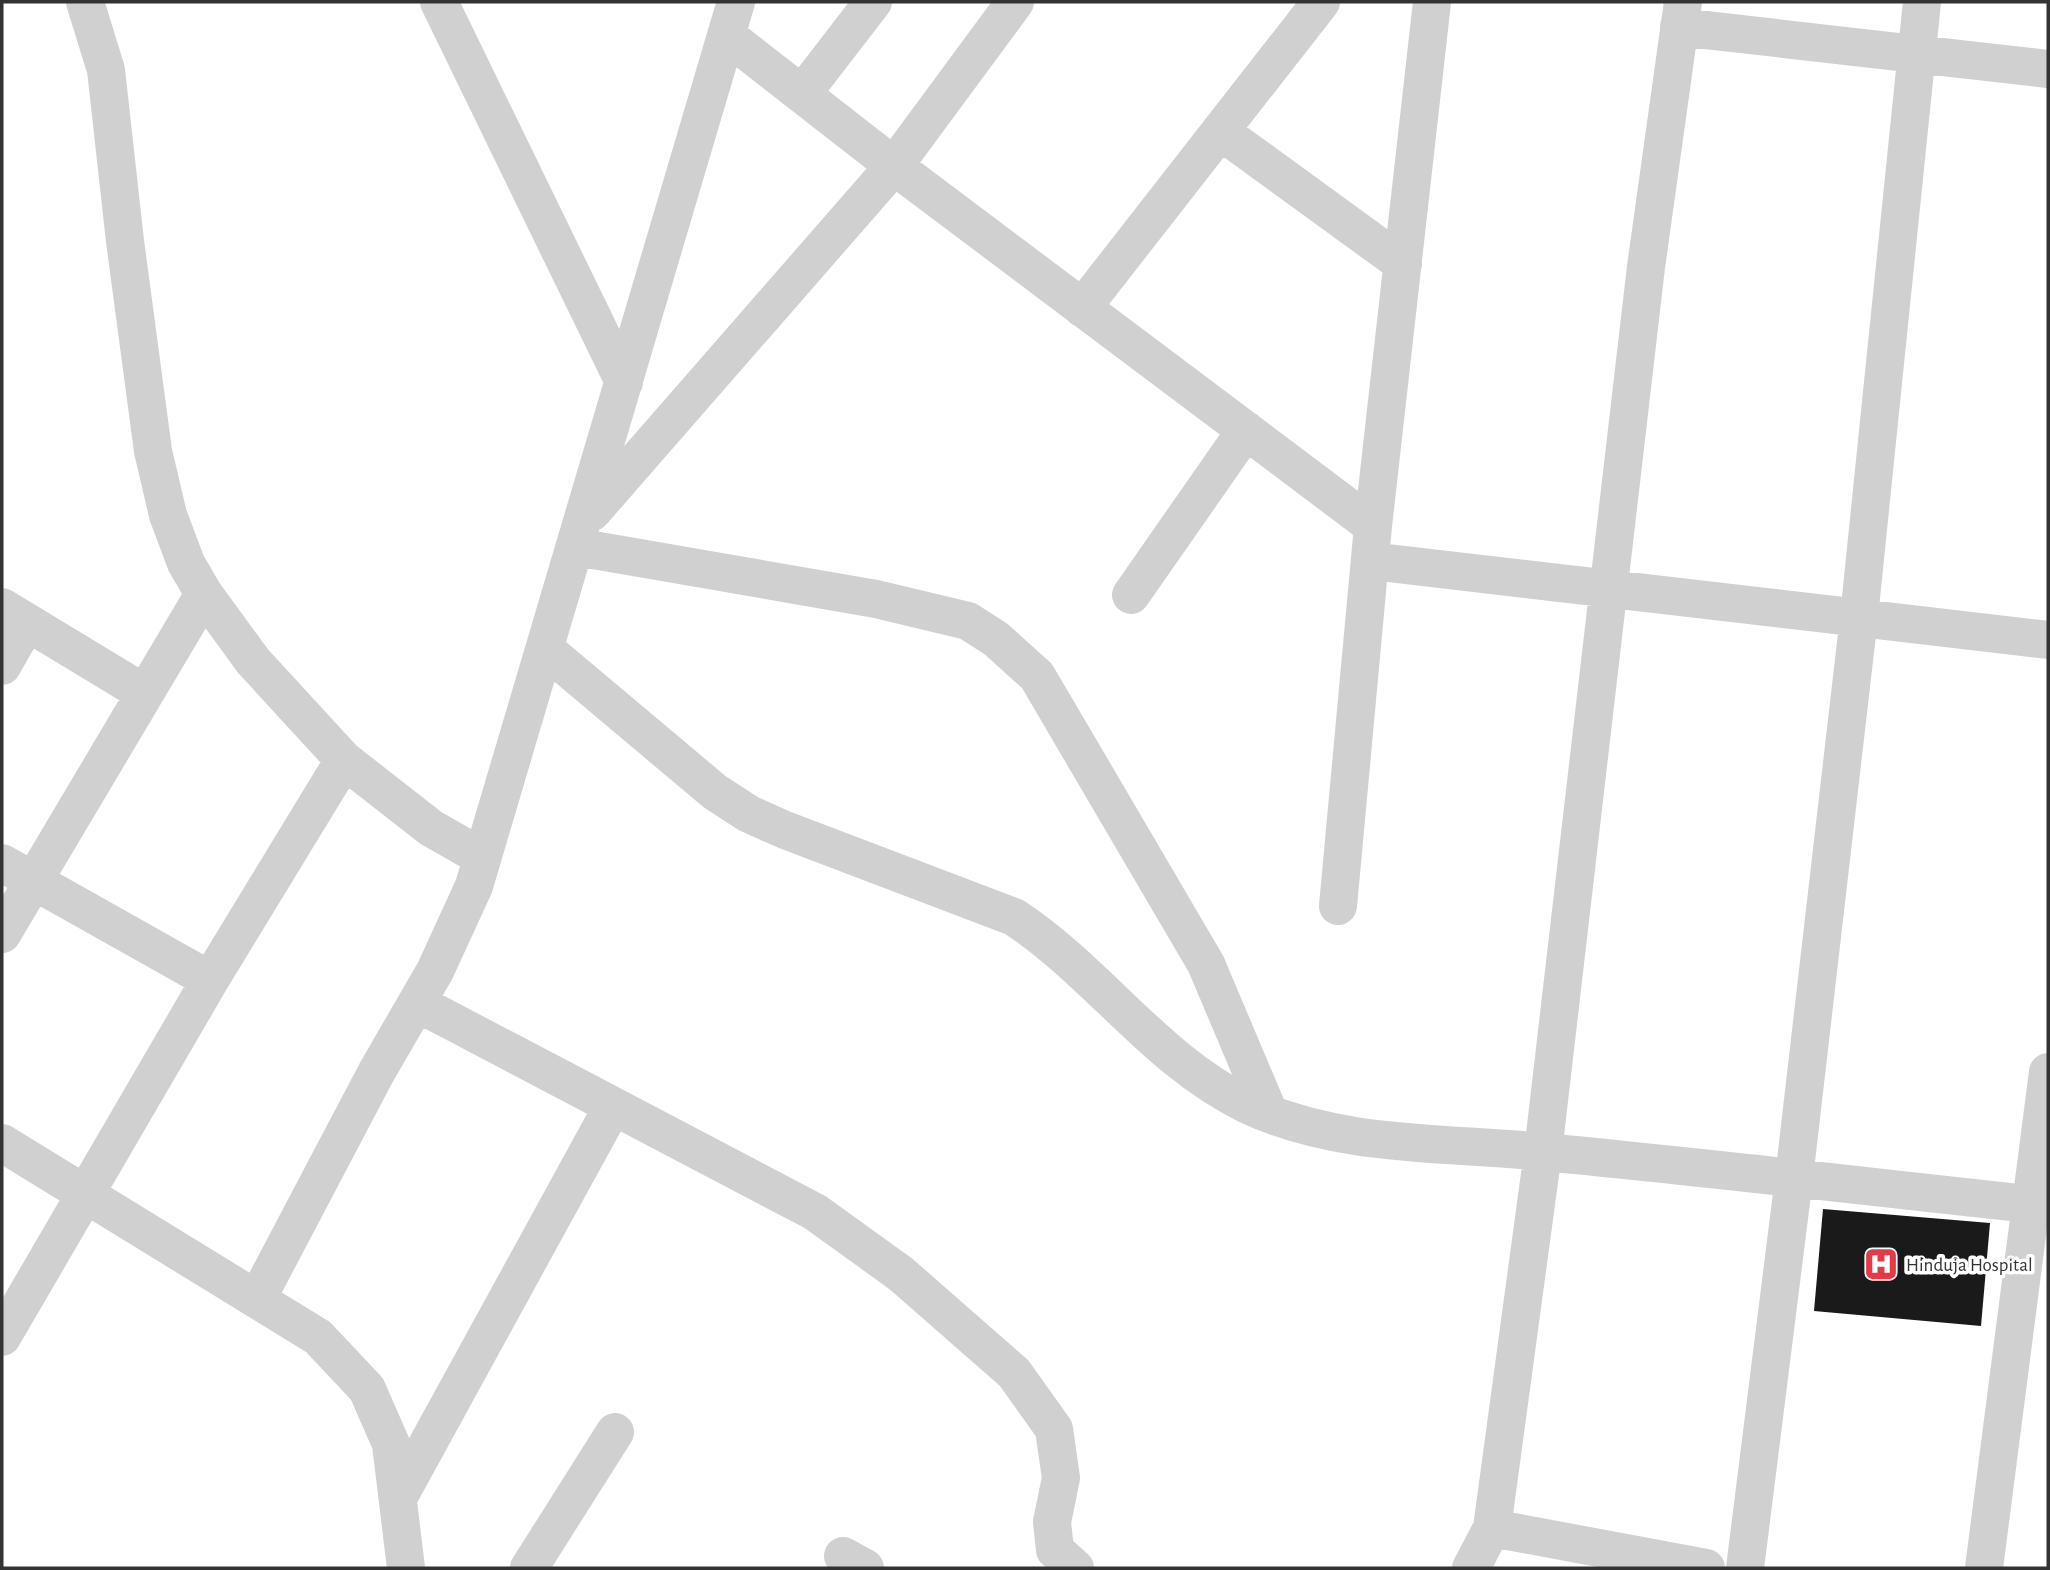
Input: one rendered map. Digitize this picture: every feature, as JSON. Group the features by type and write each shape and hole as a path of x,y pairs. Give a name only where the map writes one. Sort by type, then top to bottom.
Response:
{"street":[{"path":"85,2 106,70 125,241 153,450 168,515 186,563 204,594 253,661 344,760 431,828 482,858"},
{"path":"439,2 624,382"},
{"path":"802,94 873,2"},
{"path":"580,534 894,166 1015,2"},
{"path":"1082,308 1321,2"},
{"path":"1338,906 1372,543 1432,2"},
{"path":"1745,1568 1794,1178 1859,617 1922,2"},
{"path":"1471,1568 1492,1528 1543,1152 1646,267 1681,15 1917,55 2048,69"},
{"path":"257,1299 376,1073 435,971 474,886 731,18"},
{"path":"731,18 802,94 1245,430 1372,543 1609,589 2048,640"},
{"path":"1220,131 1403,264"},
{"path":"1131,595 1245,430"},
{"path":"580,534 968,621 996,639 1037,676 1206,964 1269,1113"},
{"path":"2,933 17,872 144,693 204,594"},
{"path":"2,666 14,614 144,693"},
{"path":"545,649 715,792 749,814 1014,917 1042,935 1172,1057 1205,1081 1248,1105 1297,1124 1343,1136 1543,1152 2040,1205"},
{"path":"2,1337 211,980 344,760"},
{"path":"17,872 211,980"},
{"path":"417,1003 815,1212 901,1274 1014,1373 1054,1429 1061,1478 1052,1522 1055,1558"},
{"path":"1984,1568 2040,1205 2048,1072"},
{"path":"398,1498 613,1106"},
{"path":"2,1143 318,1337 367,1389 391,1444 406,1568"},
{"path":"529,1568 615,1432"},
{"path":"1492,1528 1706,1568"}],"building":[{"path":"1823,1209 1990,1223 1981,1326 1814,1311"}],"place":[{"name":"Hinduja Hospital","path":"1881,1264"}]}
